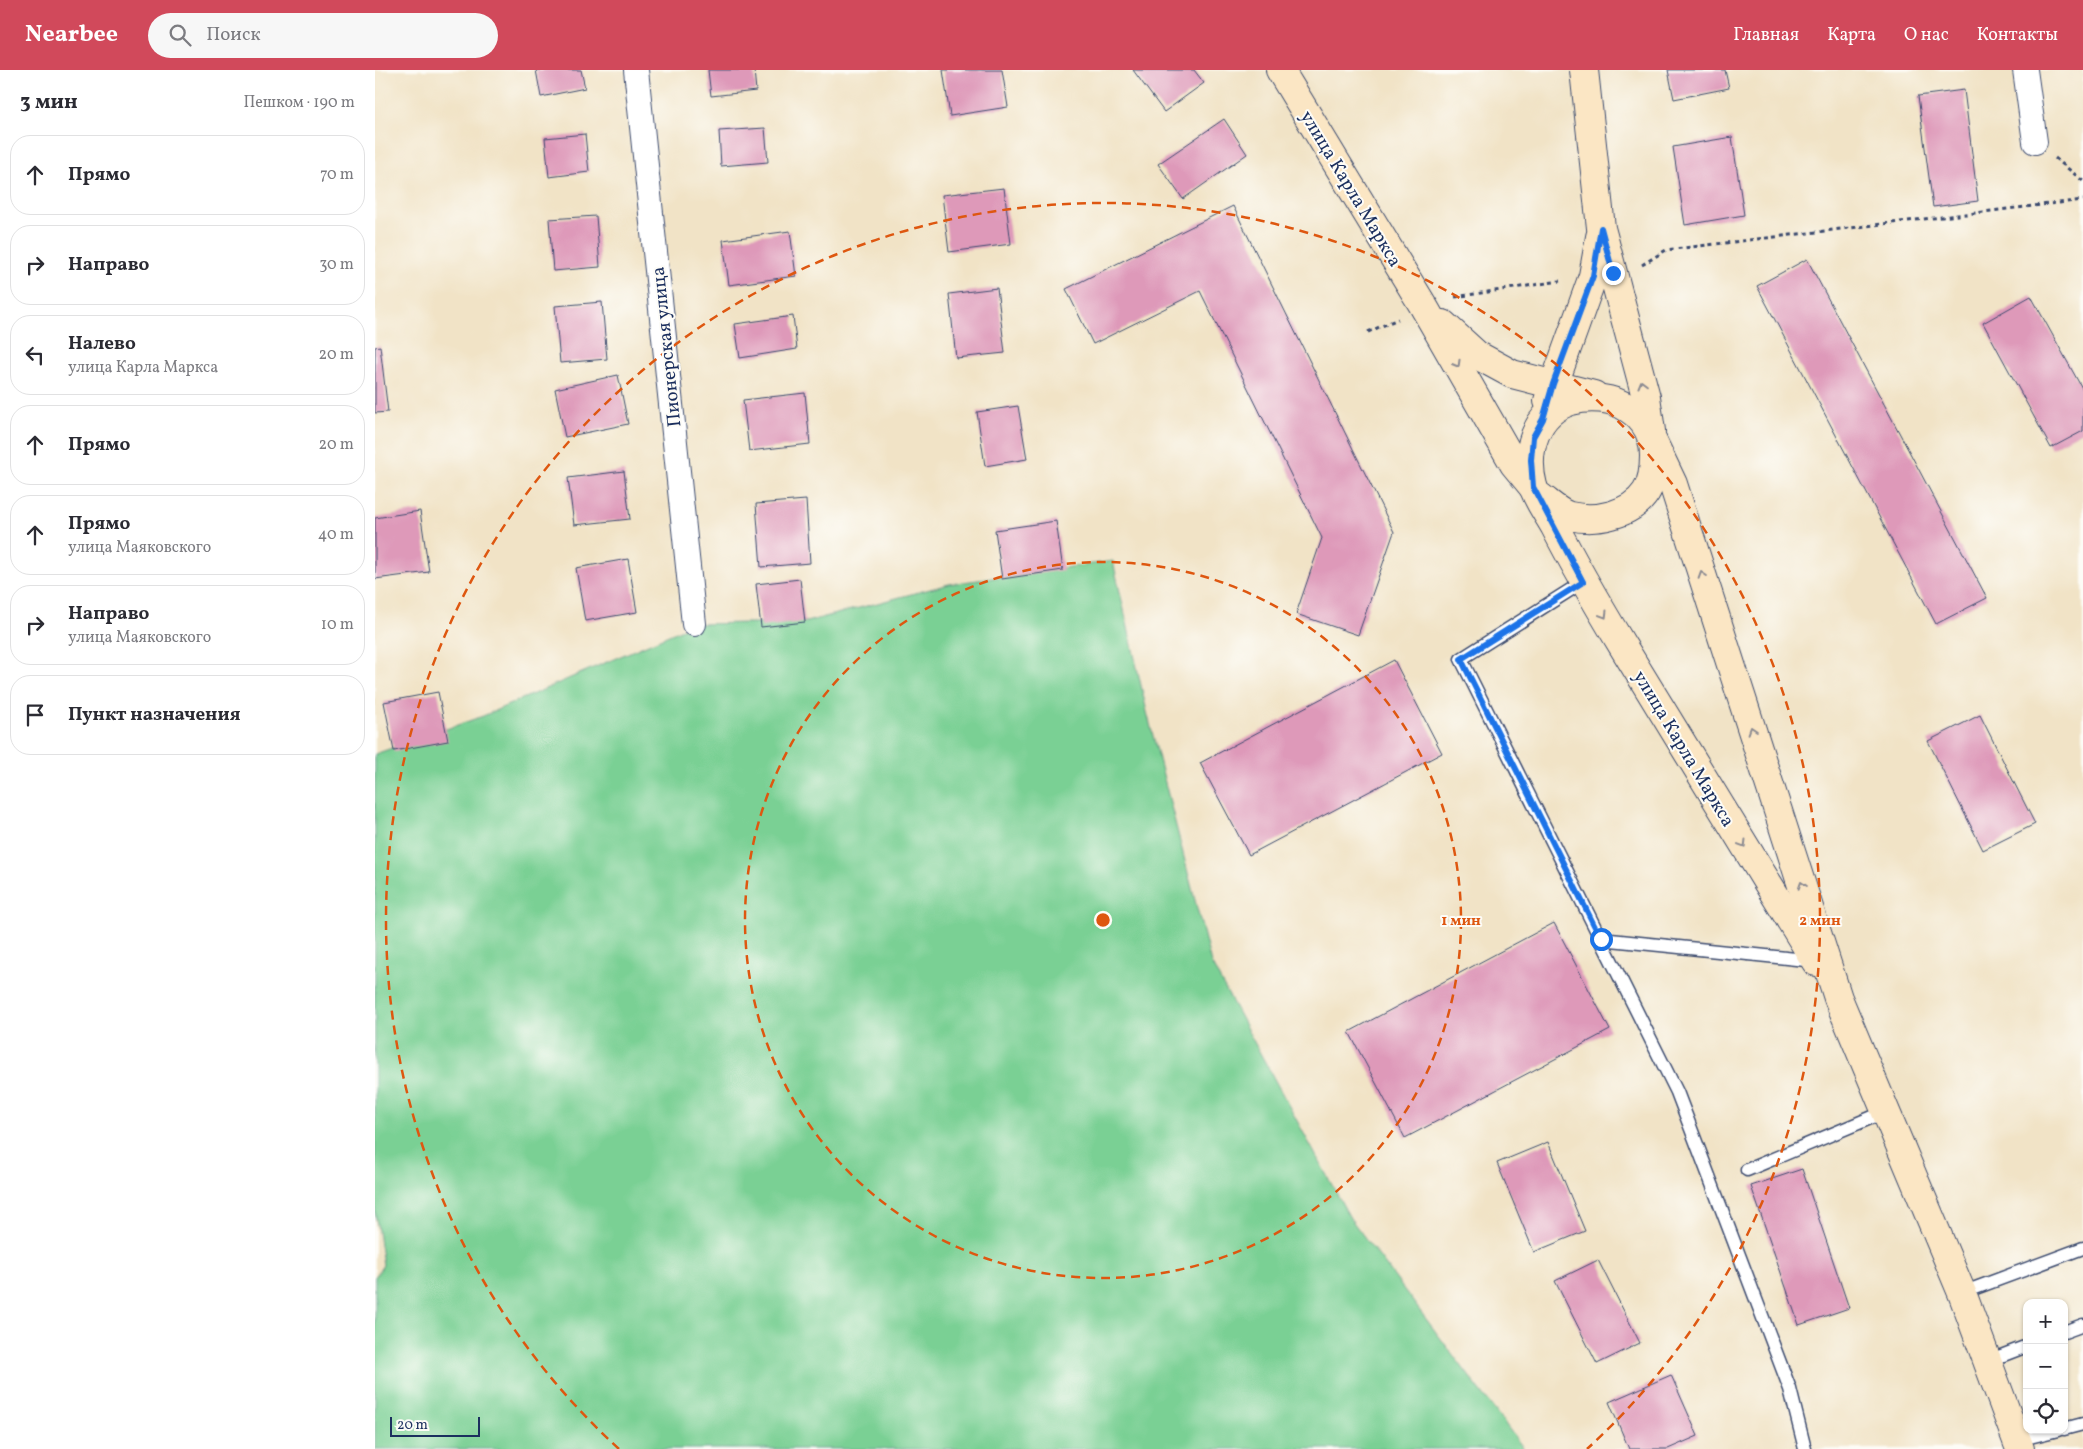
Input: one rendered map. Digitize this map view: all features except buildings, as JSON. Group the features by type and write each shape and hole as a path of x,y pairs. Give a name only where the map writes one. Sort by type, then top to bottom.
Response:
{"main road":[{"name":"улица Карла Маркса","path":"1280,70 1413,312 1514,464 1536,491 1583,582 1838,998"},
{"path":"1584,70 1601,228 1645,398 1653,438 1654,472 1647,492 1631,507 1614,515 1568,516 1536,491 1531,460 1533,437 1543,419 1553,384 1593,276 1601,228"},
{"name":"улица Карла Маркса","path":"1413,312 1477,355 1513,374 1602,398"},
{"path":"1543,419 1559,405 1579,399 1602,398 1629,408 1653,438 1673,484 1838,998 1962,1293 2018,1445"}],"street":[{"name":"Пионерская улица","path":"636,70 694,624"},
{"path":"2025,70 2035,142"}],"lane":[{"path":"1583,582 1461,659 1677,1092 1791,1389 1805,1449"},
{"path":"1601,939 1815,961"},
{"path":"1747,1170 1887,1111"},
{"path":"1962,1293 2083,1248"},
{"path":"2068,1331 2083,1325"},
{"path":"1988,1361 2023,1348"},
{"path":"2068,1428 2083,1424"},
{"path":"2018,1445 2047,1434"}],"path":[{"path":"2035,142 2083,181"},
{"path":"1635,269 1666,250 2083,200"},
{"path":"1451,297 1565,280"},
{"path":"1368,332 1413,312"}],"green space":[{"path":"1113,561 1147,712 1211,963 1350,1218 1524,1449 375,1449 375,1277 383,1265 375,1211 375,754 483,716 694,624 806,622 949,584"}],"route":[{"path":"1601,939 1461,659 1583,582 1533,487 1531,460 1533,437 1543,419 1553,384 1593,276 1601,228 1613,273"}]}
